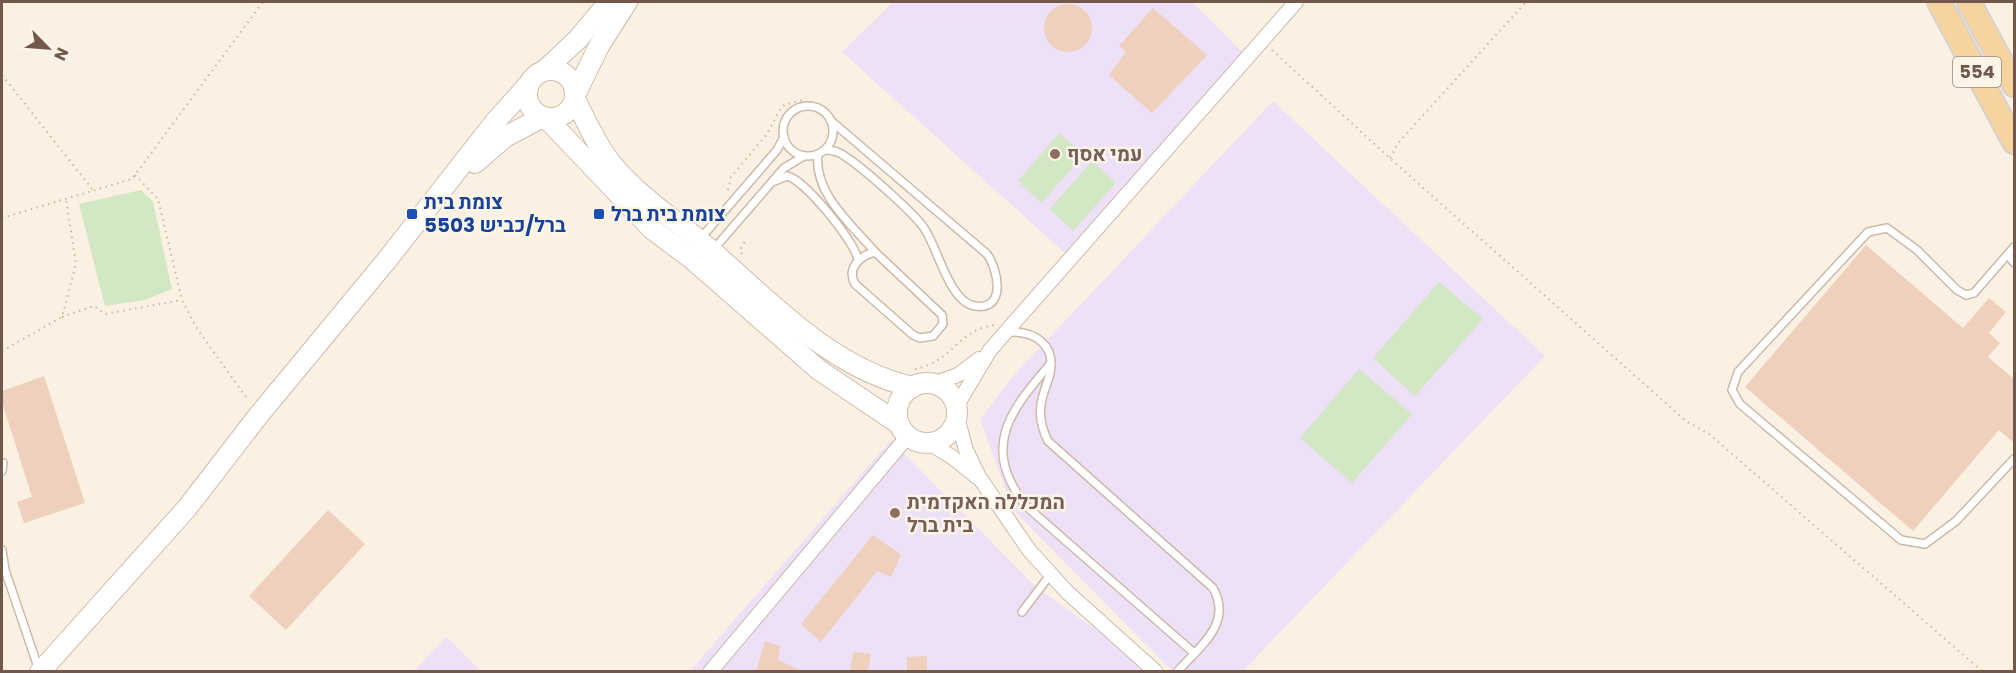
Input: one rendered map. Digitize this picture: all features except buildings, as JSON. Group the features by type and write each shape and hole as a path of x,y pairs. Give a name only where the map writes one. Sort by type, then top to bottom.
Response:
{"main road":[{"path":"40,671 187,508 258,416 453,178 495,122 535,76 544,71 578,39 609,2"},
{"path":"453,178 505,137 545,118 558,118 568,113 599,46 627,2"},
{"name":"554","path":"1939,2 2014,142"},
{"name":"554","path":"1969,2 2014,85"},
{"path":"528,85 527,96 530,107 545,118 652,229 692,260 819,370 904,430 915,441 929,443 942,440 949,434 957,412 947,391 913,378 879,376 828,349 679,226 611,163 594,138 576,96 573,82 566,74 555,70 544,71"},
{"path":"904,430 897,409 913,378"}],"street":[{"path":"1156,672 1050,575 1018,536 983,483 966,450 957,412 1000,328 1296,2"},
{"path":"933,384 958,375 990,350"},
{"path":"710,672 904,430"},
{"path":"929,443 952,457 983,483"}],"lane":[{"path":"801,107 817,107 987,254 998,275 997,292 994,299 981,306 973,306 959,297 923,227 847,157 821,152 793,160 692,260 706,246 777,150 784,137 785,122 794,110 801,107"},
{"path":"831,120 832,137 821,152 817,172 824,189 875,252 942,315 943,324 933,336 920,338 913,335 855,284 852,271 858,260 875,252"},
{"path":"784,137 791,150 804,156"},
{"path":"772,182 787,176 803,184 854,246 858,260"},
{"path":"2014,247 1974,293 1966,295 1957,290 1917,250 1887,228 1868,232 1738,372 1732,390 1740,404 1901,540 1924,544 1956,521 2014,459"},
{"path":"2008,255 2014,263"},
{"path":"1000,328 1039,339 1048,347 1051,363 1041,403 1040,417 1048,441 1213,588 1220,601 1221,613 1217,625 1177,672"},
{"path":"1051,363 1022,397 1006,424 1002,452 1011,485 1026,506 1194,653"},
{"path":"2,550 4,570 40,671"},
{"path":"1023,612 1050,575"}],"path":[{"path":"2,218 132,179 263,2"},
{"path":"1390,158 1399,142 1526,2"},
{"path":"1262,40 1390,158 1686,421 1709,434 1983,672"},
{"path":"2,75 93,190"},
{"path":"728,191 731,177 767,134 784,105 804,100"},
{"path":"135,175 158,199 182,300 196,327 238,383 258,416"},
{"path":"62,317 76,264 66,198"},
{"path":"743,256 740,250 745,241"},
{"path":"2,351 62,317 94,306 105,314 182,300"},
{"path":"913,378 937,363 969,332 1000,328"}],"shaded area":[{"name":"עמי אסף","path":"893,2 1192,2 1244,54 1066,254 842,52"},
{"path":"1273,101 1545,356 1243,671 1172,671 1013,510 980,419 1015,374"},
{"name":"המכללה האקדמית בית ברל","path":"891,440 1035,586 1154,671 689,672"},
{"path":"447,637 481,671 414,671"}],"green space":[{"path":"1059,133 1084,155 1041,203 1018,181"},
{"path":"1092,161 1116,183 1073,231 1050,209"},
{"path":"141,190 153,202 172,289 145,300 105,306 79,204"},
{"path":"1439,282 1483,319 1415,396 1373,358"},
{"path":"1359,369 1412,414 1352,483 1300,438"}],"place":[{"name":"עמי אסף","path":"1055,154"},
{"name":"צומת בית ברל/כביש 5503","path":"412,214"},
{"name":"צומת בית ברל","path":"599,214"},
{"name":"המכללה האקדמית בית ברל","path":"895,513"}]}
